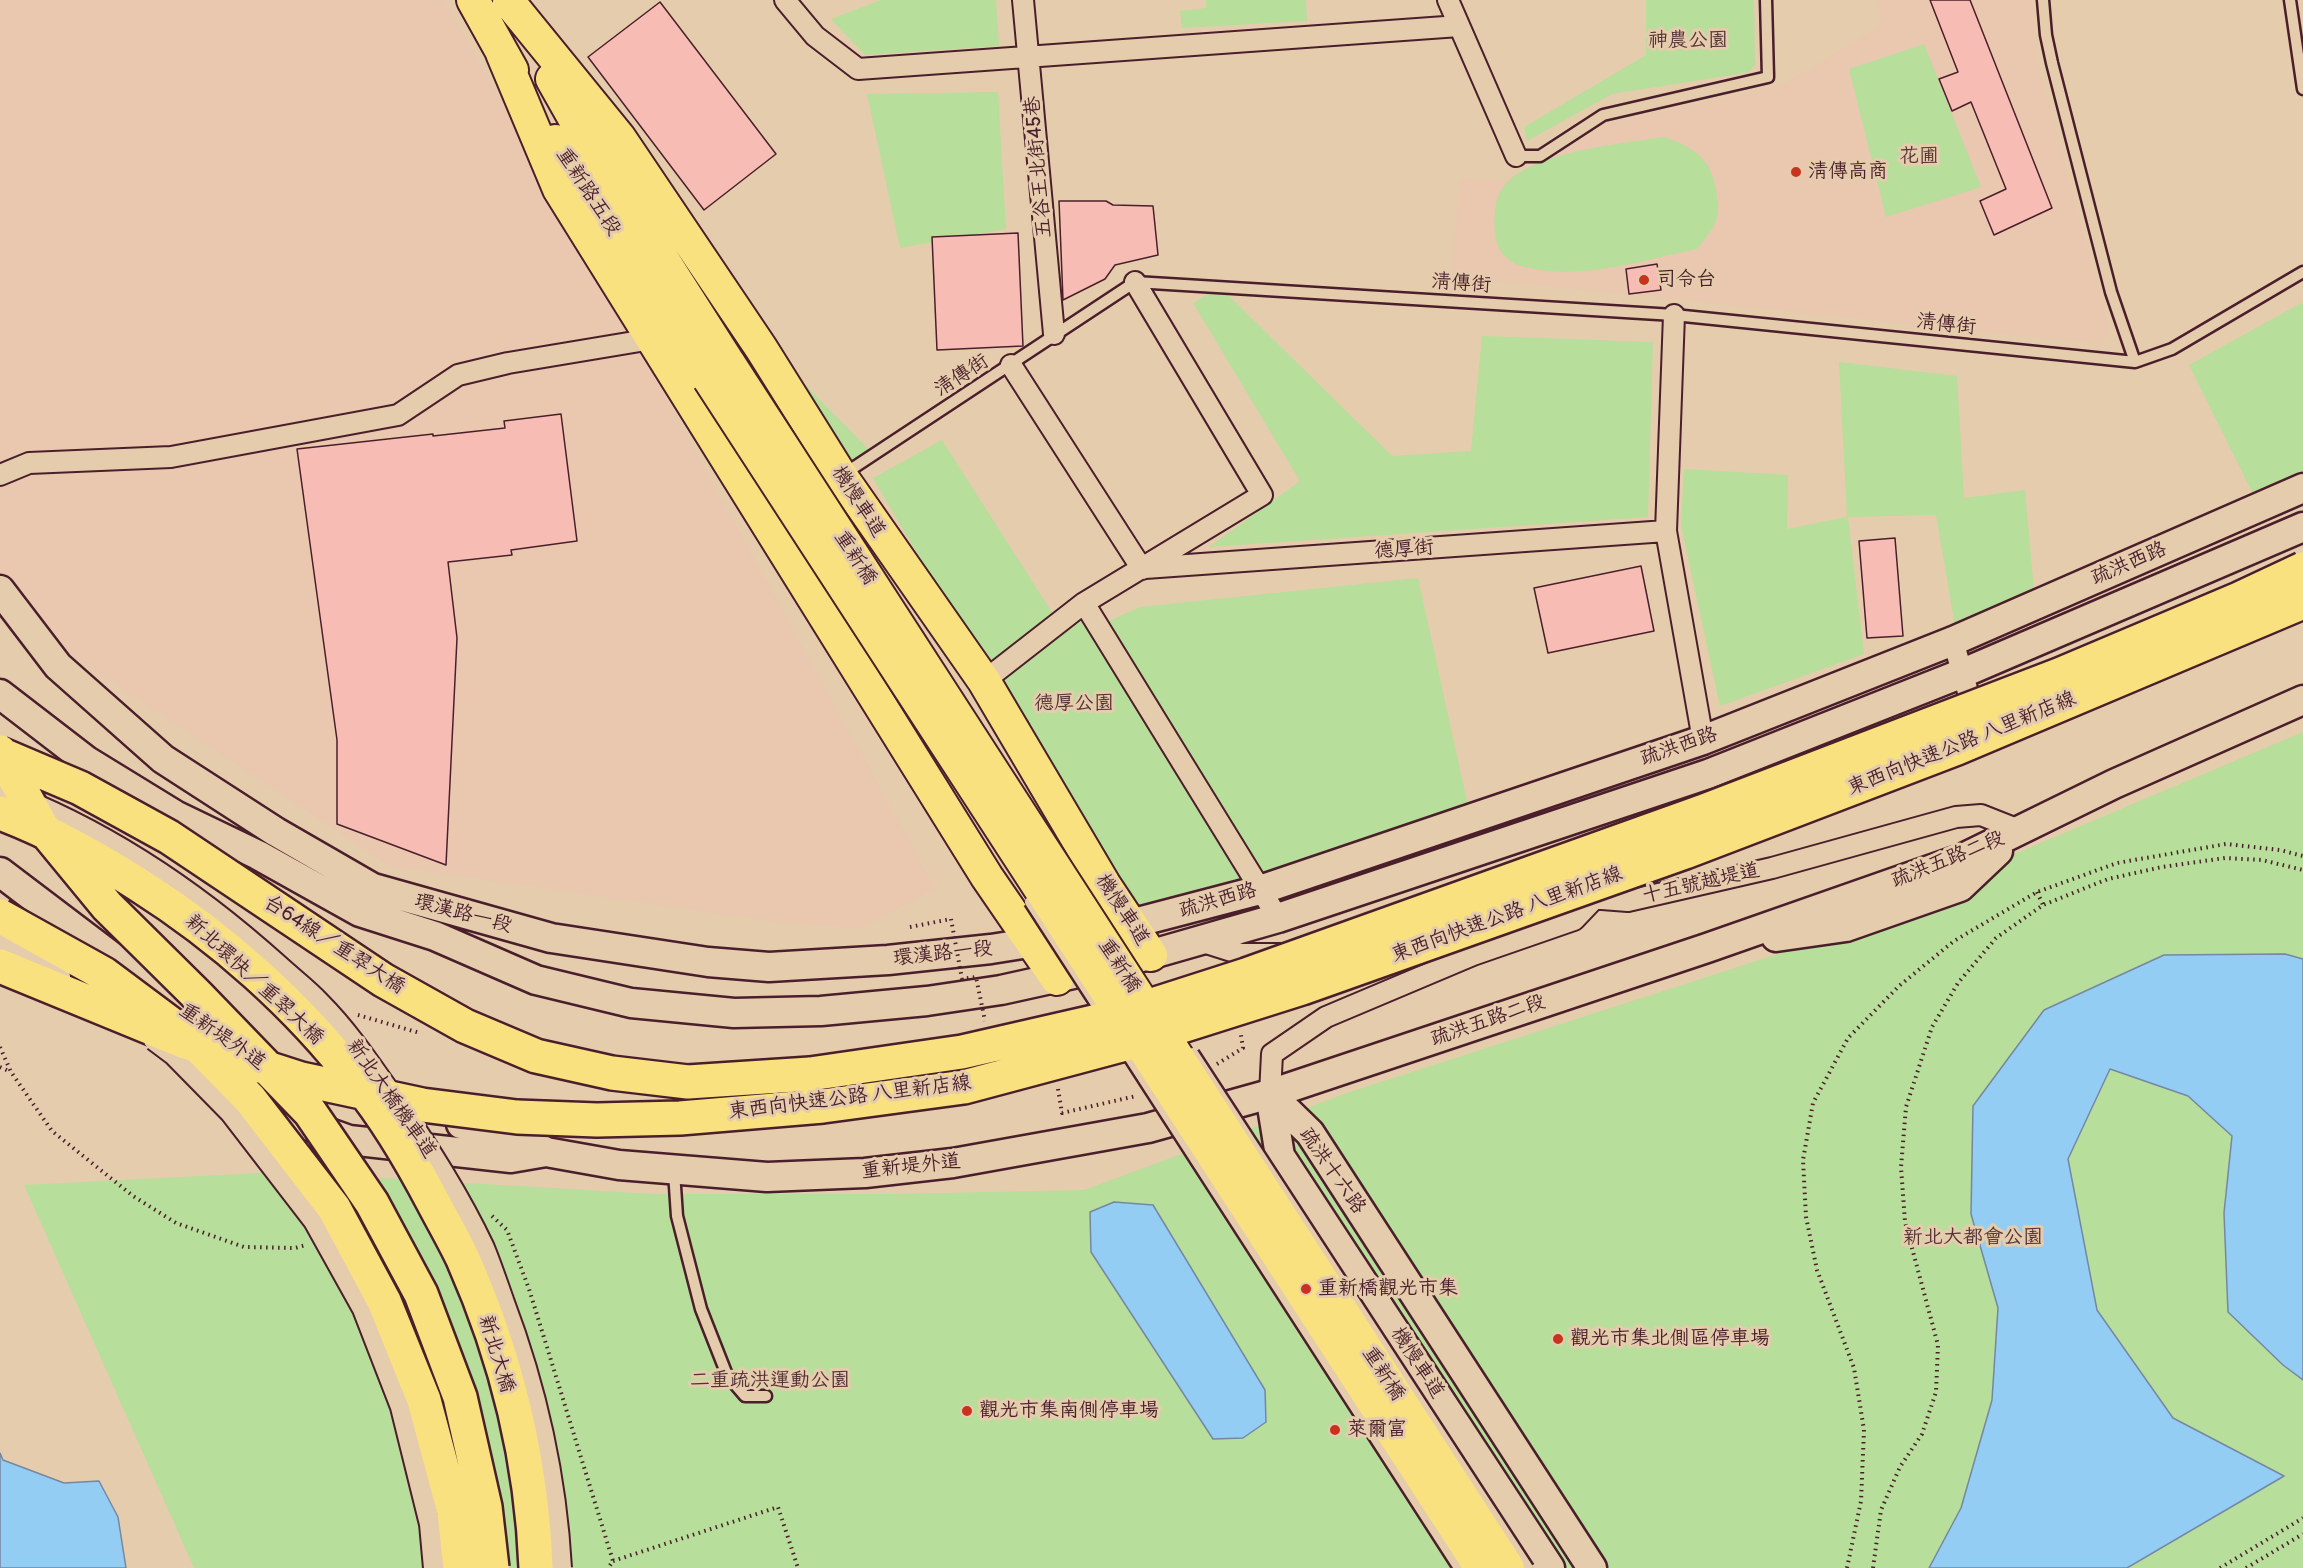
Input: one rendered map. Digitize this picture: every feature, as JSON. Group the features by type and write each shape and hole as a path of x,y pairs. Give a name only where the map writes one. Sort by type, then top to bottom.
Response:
{"highway":[{"name":"東西向快速公路 八里新店線","path":"688,1082 810,1074 962,1052 1115,1017 1246,975 1704,810 2036,683 2239,599 2303,569"},
{"name":"東西向快速公路 八里新店線","path":"0,966 183,1041 301,1079 422,1105 517,1117 597,1120 680,1118 823,1106 964,1087 1136,1041 1302,988 1696,848 1957,748 2303,602"},
{"name":"台64線／重翠大橋","path":"0,753 80,788 169,837 383,980 465,1026 536,1056 612,1073 688,1082"},
{"path":"0,753 42,827 107,906 310,1112 372,1203 421,1294 460,1397 485,1507 492,1568"},
{"path":"0,775 41,837 85,893 296,1111 369,1219 423,1332 447,1401 465,1461 484,1568"},
{"name":"新北環快／重翠大橋","path":"0,813 26,822 103,862 182,913 303,1019 358,1082 408,1155"},
{"path":"0,917 104,974 191,1039 250,1100 334,1208 384,1301 424,1400 453,1512 460,1568"},
{"name":"新北大橋","path":"408,1155 463,1258 498,1350 525,1455 536,1568"}],"main road":[{"name":"重新路五段","path":"473,0 560,150 725,368"},
{"name":"重新路五段","path":"509,1 583,134 675,279 725,368"},
{"path":"509,1 619,137 761,348 841,476 984,681 1104,884 1129,942"},
{"path":"502,53 559,189 987,877 1057,979"},
{"name":"重新橋","path":"725,368 861,613 1481,1568"},
{"name":"重新橋","path":"725,368 1508,1568"}],"street":[{"path":"785,0 815,36 858,69 1459,26"},
{"name":"五谷王北街45巷","path":"1023,0 1054,334"},
{"path":"1448,0 1516,156"},
{"path":"984,681 1084,603 1262,495 1135,282"},
{"path":"1674,315 1665,531 1703,740"},
{"path":"0,475 29,463 171,457 398,415 458,375 520,361 652,339"},
{"path":"1011,365 1142,568"},
{"name":"疏洪西路","path":"1057,979 1129,942 1260,890 1703,740 1953,641 2303,488"},
{"name":"疏洪西路","path":"1033,943 1200,941 1278,918 1708,774 1963,673 2303,527"},
{"name":"德厚街","path":"1142,568 1665,531"},
{"name":"環漢路一段","path":"0,590 58,666 163,759 276,832 373,888 551,938 708,962 769,967 812,966 888,960 1033,943"},
{"path":"1084,603 1278,918"},
{"path":"1270,1094 1272,1054 1326,1017 1473,955 1574,920 1594,899 1636,868 1978,729 1953,641"},
{"name":"環漢路一段","path":"0,694 87,761 175,815 258,855 360,912 435,936 536,980 631,1003 734,1012 820,1011 927,1001 1057,979"},
{"name":"疏洪五路二段","path":"1270,1094 1707,948 1961,859 2114,784 2303,700"},
{"name":"新北大橋機車道","path":"0,790 33,802 114,843 195,895 321,1003 374,1069 427,1144 484,1248 492,1269 520,1344 545,1438 559,1520 561,1568"},
{"name":"十五號越堤道","path":"1200,941 1241,954 1289,953 1313,947 1340,935 1516,885 1544,884 1594,899 1628,901 1773,868 1956,817 1981,815 2019,830"},
{"name":"重新堤外道","path":"0,872 260,1069 418,1116 516,1135 546,1152 619,1165 767,1177 865,1173 953,1163 1148,1128 1270,1094"},
{"name":"重新堤外道","path":"0,917 247,1103 349,1140 511,1158 546,1152"},
{"path":"0,943 92,995 174,1055 231,1112 314,1221 363,1309 401,1407 430,1524 434,1568"},
{"name":"疏洪十六路","path":"1270,1094 1280,1156 1550,1568"},
{"name":"疏洪十六路","path":"1270,1094 1310,1133 1592,1568"}],"lane":[{"path":"1516,156 1540,156 1603,115 1768,77 1766,0"},
{"path":"2043,0 2046,35 2052,63 2111,292 2135,362"},
{"path":"2290,0 2303,89"},
{"name":"清傳街","path":"841,476 1135,282 1674,315 2135,362 2172,349 2303,272"},
{"path":"725,368 771,406"},
{"path":"861,613 947,767"},
{"path":"1021,888 1111,1027"},
{"name":"機慢車道","path":"1155,994 1528,1568"},
{"path":"1117,1037 1459,1568"},
{"path":"674,1168 676,1216 701,1309 727,1375 745,1396 766,1396"}],"path":[{"path":"1846,1568 1861,1501 1864,1430 1854,1368 1817,1270 1806,1217 1803,1160 1813,1103 1848,1038 1899,986 1954,941 2037,892 2117,863 2226,844 2280,850 2303,856"},
{"path":"1873,1568 1881,1510 1900,1467 1922,1434 1936,1392 1938,1344 1905,1222 1900,1167 1906,1107 1932,1028 1958,983 1996,938 2043,905 2108,879 2162,867 2225,858 2262,860 2303,870"},
{"path":"2037,892 2043,905"},
{"path":"910,927 951,919 962,979 976,976 986,1028"},
{"path":"0,1067 11,1072"},
{"path":"613,1561 778,1507 798,1568"},
{"path":"2220,1568 2303,1518"},
{"path":"2246,1568 2303,1534"}],"shaded area":[{"path":"0,0 444,0 531,152 935,888 863,928 785,923 390,866 31,629 0,574"},
{"name":"清傳高商","path":"1878,0 2032,0 2035,51 2109,329 2101,344 1452,276 1460,179 1503,180 1544,164 1607,124 1783,85 1882,25"}],"green space":[{"path":"881,0 996,0 999,46 865,55 831,19"},
{"path":"1206,0 1306,0 1307,21 1182,28 1180,11 1206,8"},
{"name":"神農公園","path":"1646,0 1754,0 1755,64 1750,72 1612,94 1527,141 1524,127 1646,55"},
{"name":"花圃","path":"1924,44 1981,187 1886,217 1849,69"},
{"path":"998,92 1006,229 900,248 867,94"},
{"path":"1664,137 1684,145 1699,155 1714,179 1718,204 1717,218 1697,249 1612,267 1568,272 1525,267 1513,263 1500,251 1495,233 1498,197 1508,182 1524,170 1546,160 1571,153"},
{"path":"1220,287 1392,456 1471,451 1482,336 1653,342 1648,517 1209,547 1300,481 1193,303"},
{"path":"2303,302 2303,482 2257,502 2189,365"},
{"path":"1839,362 1957,376 1964,498 2025,490 2035,601 1955,626 1936,515 1848,517 1864,654 1720,706 1681,525 1684,469 1788,475 1787,529 1847,517"},
{"path":"789,368 870,451 851,463"},
{"path":"942,440 1055,617 983,666 873,478"},
{"name":"德厚公園","path":"1418,578 1470,815 1270,880 1186,766 1269,902 1151,924 1127,899 988,683 1089,612 1098,626 1140,607"},
{"name":"新北大都會公園","path":"2303,732 2303,1568 194,1568 24,1185 279,1172 653,1194 893,1194 1084,1190 1350,1092 1778,954"}],"water":[{"path":"2285,954 2303,959 2303,1380 2283,1365 2228,1312 2224,1213 2232,1136 2188,1096 2110,1069 2068,1159 2097,1310 2173,1418 2284,1476 2127,1568 1929,1568 1961,1508 1992,1400 1998,1308 1971,1214 1973,1106 2044,1010 2164,955"},
{"path":"1114,1202 1153,1205 1265,1390 1266,1422 1243,1438 1213,1439 1091,1252 1090,1212"},
{"path":"0,1453 3,1460 64,1483 99,1481 118,1517 126,1568 0,1568"}],"building":[{"path":"1930,0 1970,0 2052,208 1994,235 1980,201 2006,189 1971,102 1952,111 1939,79 1958,72"},
{"path":"660,2 776,154 704,210 588,57"},
{"path":"1059,201 1106,201 1113,205 1153,206 1158,255 1115,265 1105,279 1063,300"},
{"path":"1018,233 1023,346 937,350 932,237"},
{"name":"司令台","path":"1657,264 1661,290 1629,294 1626,269"},
{"path":"561,414 577,541 511,550 512,555 448,562 457,638 446,865 337,824 337,740 297,449 505,428 504,421"},
{"path":"1895,538 1903,636 1867,638 1859,541"},
{"path":"1641,566 1654,631 1548,653 1534,588"}],"place":[{"name":"清傳高商","path":"1796,172"},
{"name":"司令台","path":"1644,280"},
{"name":"重新橋觀光市集","path":"1306,1289"},
{"name":"觀光市集北側區停車場","path":"1558,1339"},
{"name":"觀光市集南側停車場","path":"967,1411"},
{"name":"萊爾富","path":"1335,1430"}],"park label":[{"name":"二重疏洪運動公園","path":"770,1381"}]}
